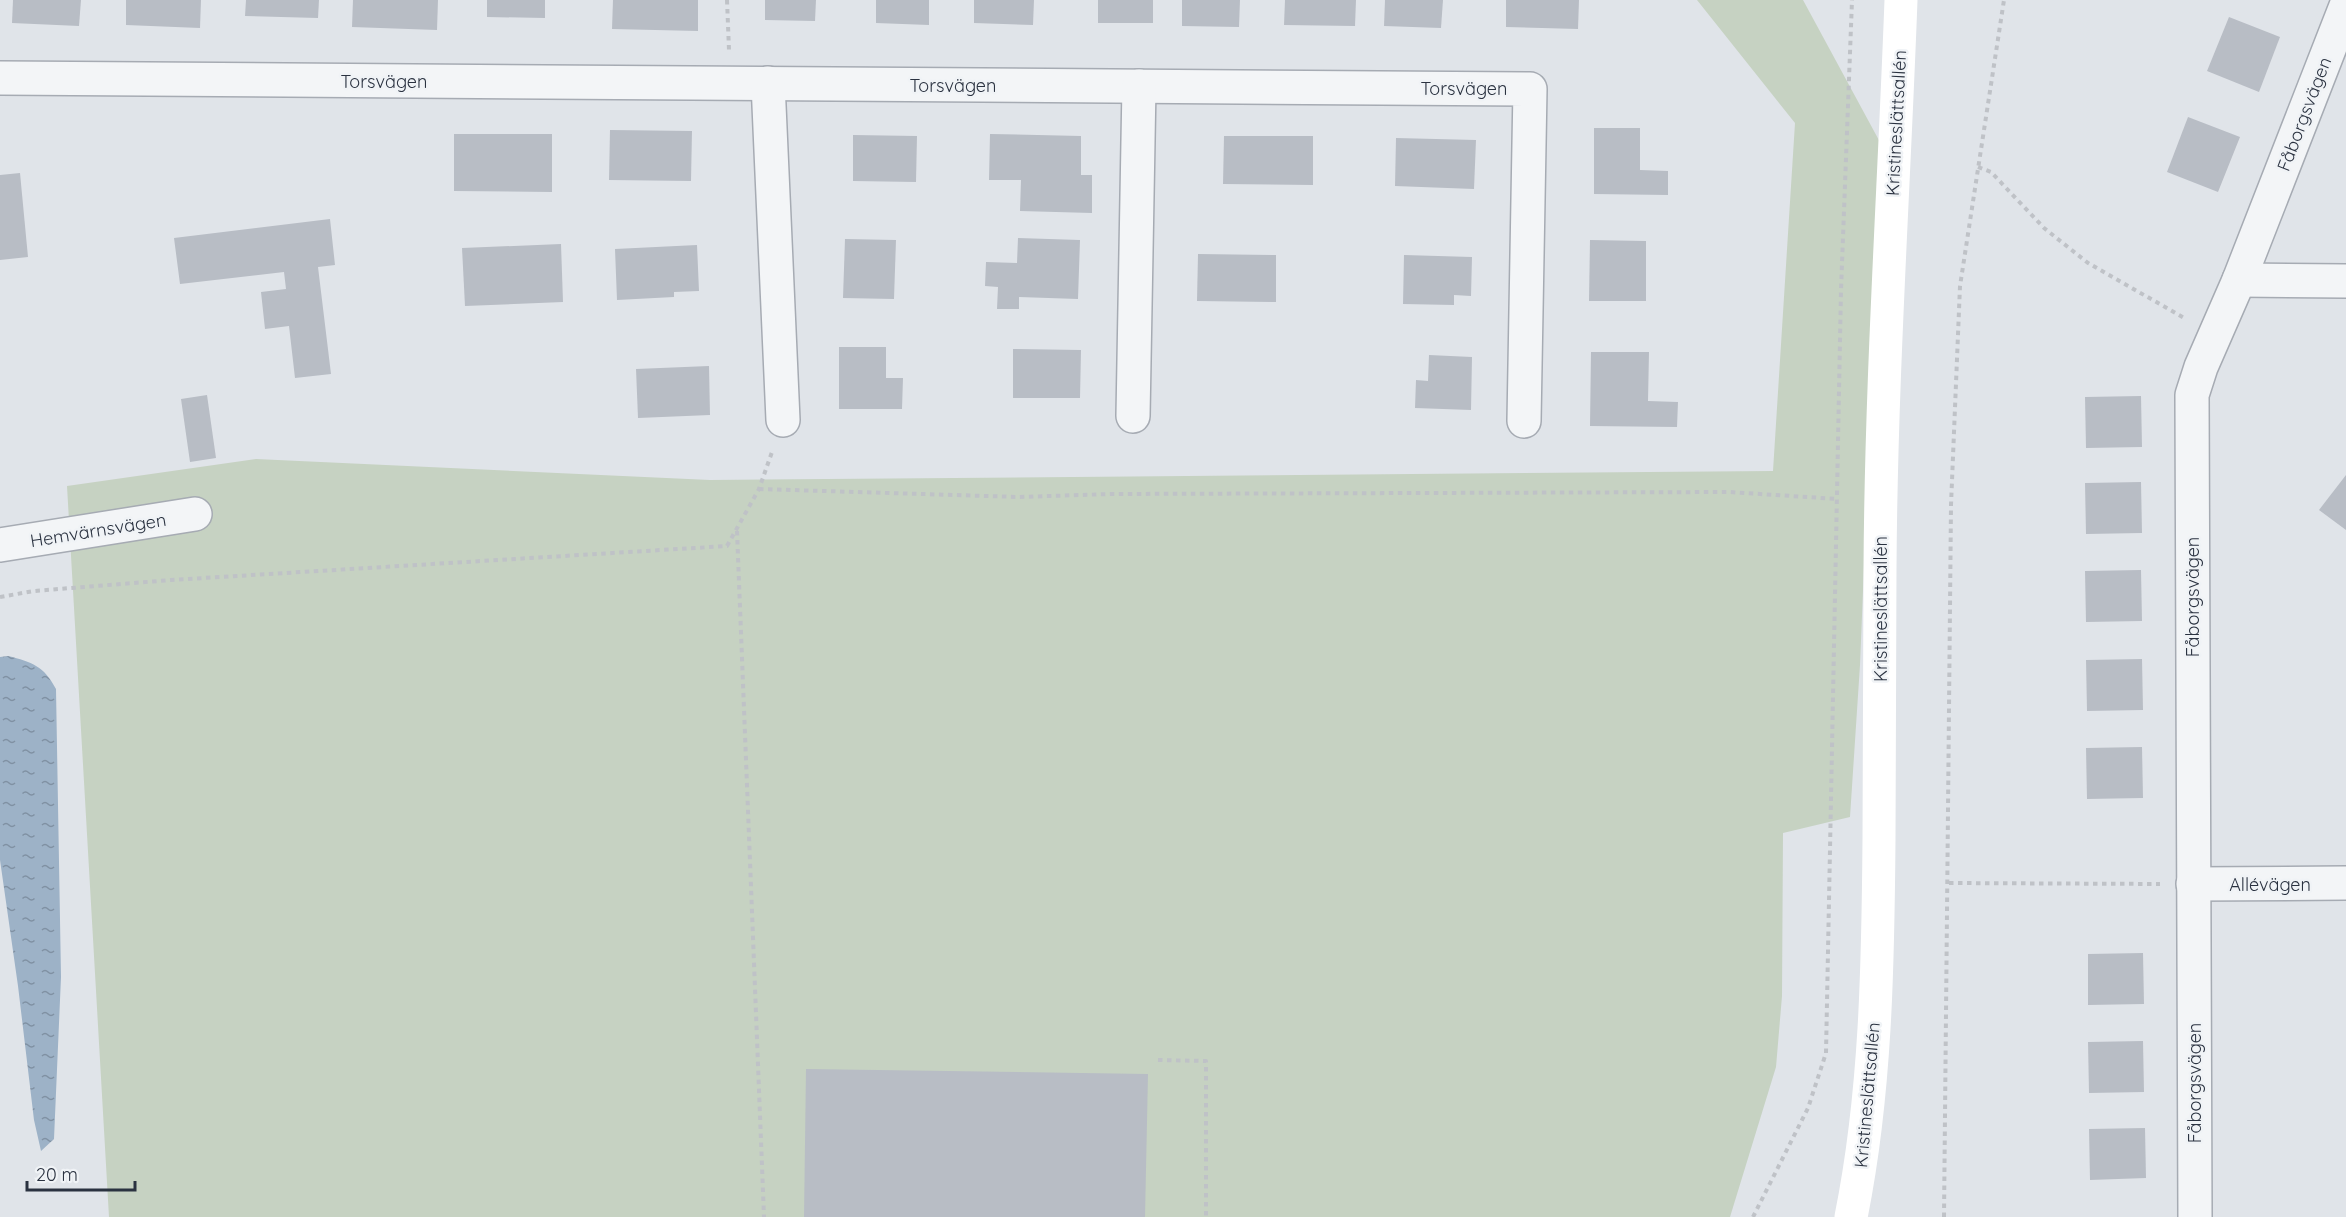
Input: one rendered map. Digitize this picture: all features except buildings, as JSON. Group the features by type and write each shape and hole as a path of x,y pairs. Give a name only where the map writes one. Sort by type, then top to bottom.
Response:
{"street":[{"name":"Kristineslättsallén","path":"1851,1217 1866,1125 1872,1062 1878,930 1880,534 1885,337 1901,0"},
{"name":"Fåborgsvägen","path":"2194,1217 2192,395 2346,6"},
{"name":"Torsvägen","path":"0,78 1530,89 1524,421"},
{"path":"768,83 783,420"},
{"path":"1133,416 1139,86"},
{"path":"2239,280 2346,281"},
{"name":"Hemvärnsvägen","path":"0,545 195,514"},
{"name":"Allévägen","path":"2193,884 2346,883"}],"path":[{"path":"727,0 731,83"},
{"path":"1753,1217 1808,1108 1826,1053 1841,290 1852,0"},
{"path":"1944,1217 1951,505 1960,286 2004,0"},
{"path":"1978,167 1991,172 2044,228 2088,263 2215,335"},
{"path":"0,597 34,591 171,580 727,546 759,489 783,420"},
{"path":"759,489 1019,497 1123,494 1729,492 1838,499"},
{"path":"736,529 764,1217"},
{"path":"1949,883 2193,884"},
{"path":"1158,1060 1206,1061 1206,1217"}],"green space":[{"path":"1697,0 1803,0 1881,144 1860,665 1850,817 1783,833 1782,996 1776,1067 1730,1217 109,1217 67,486 256,459 710,480 1773,471 1795,123"}],"water":[{"path":"8,656 24,660 42,670 56,689 61,977 54,1139 41,1151 34,1120 0,860 0,657"}]}
